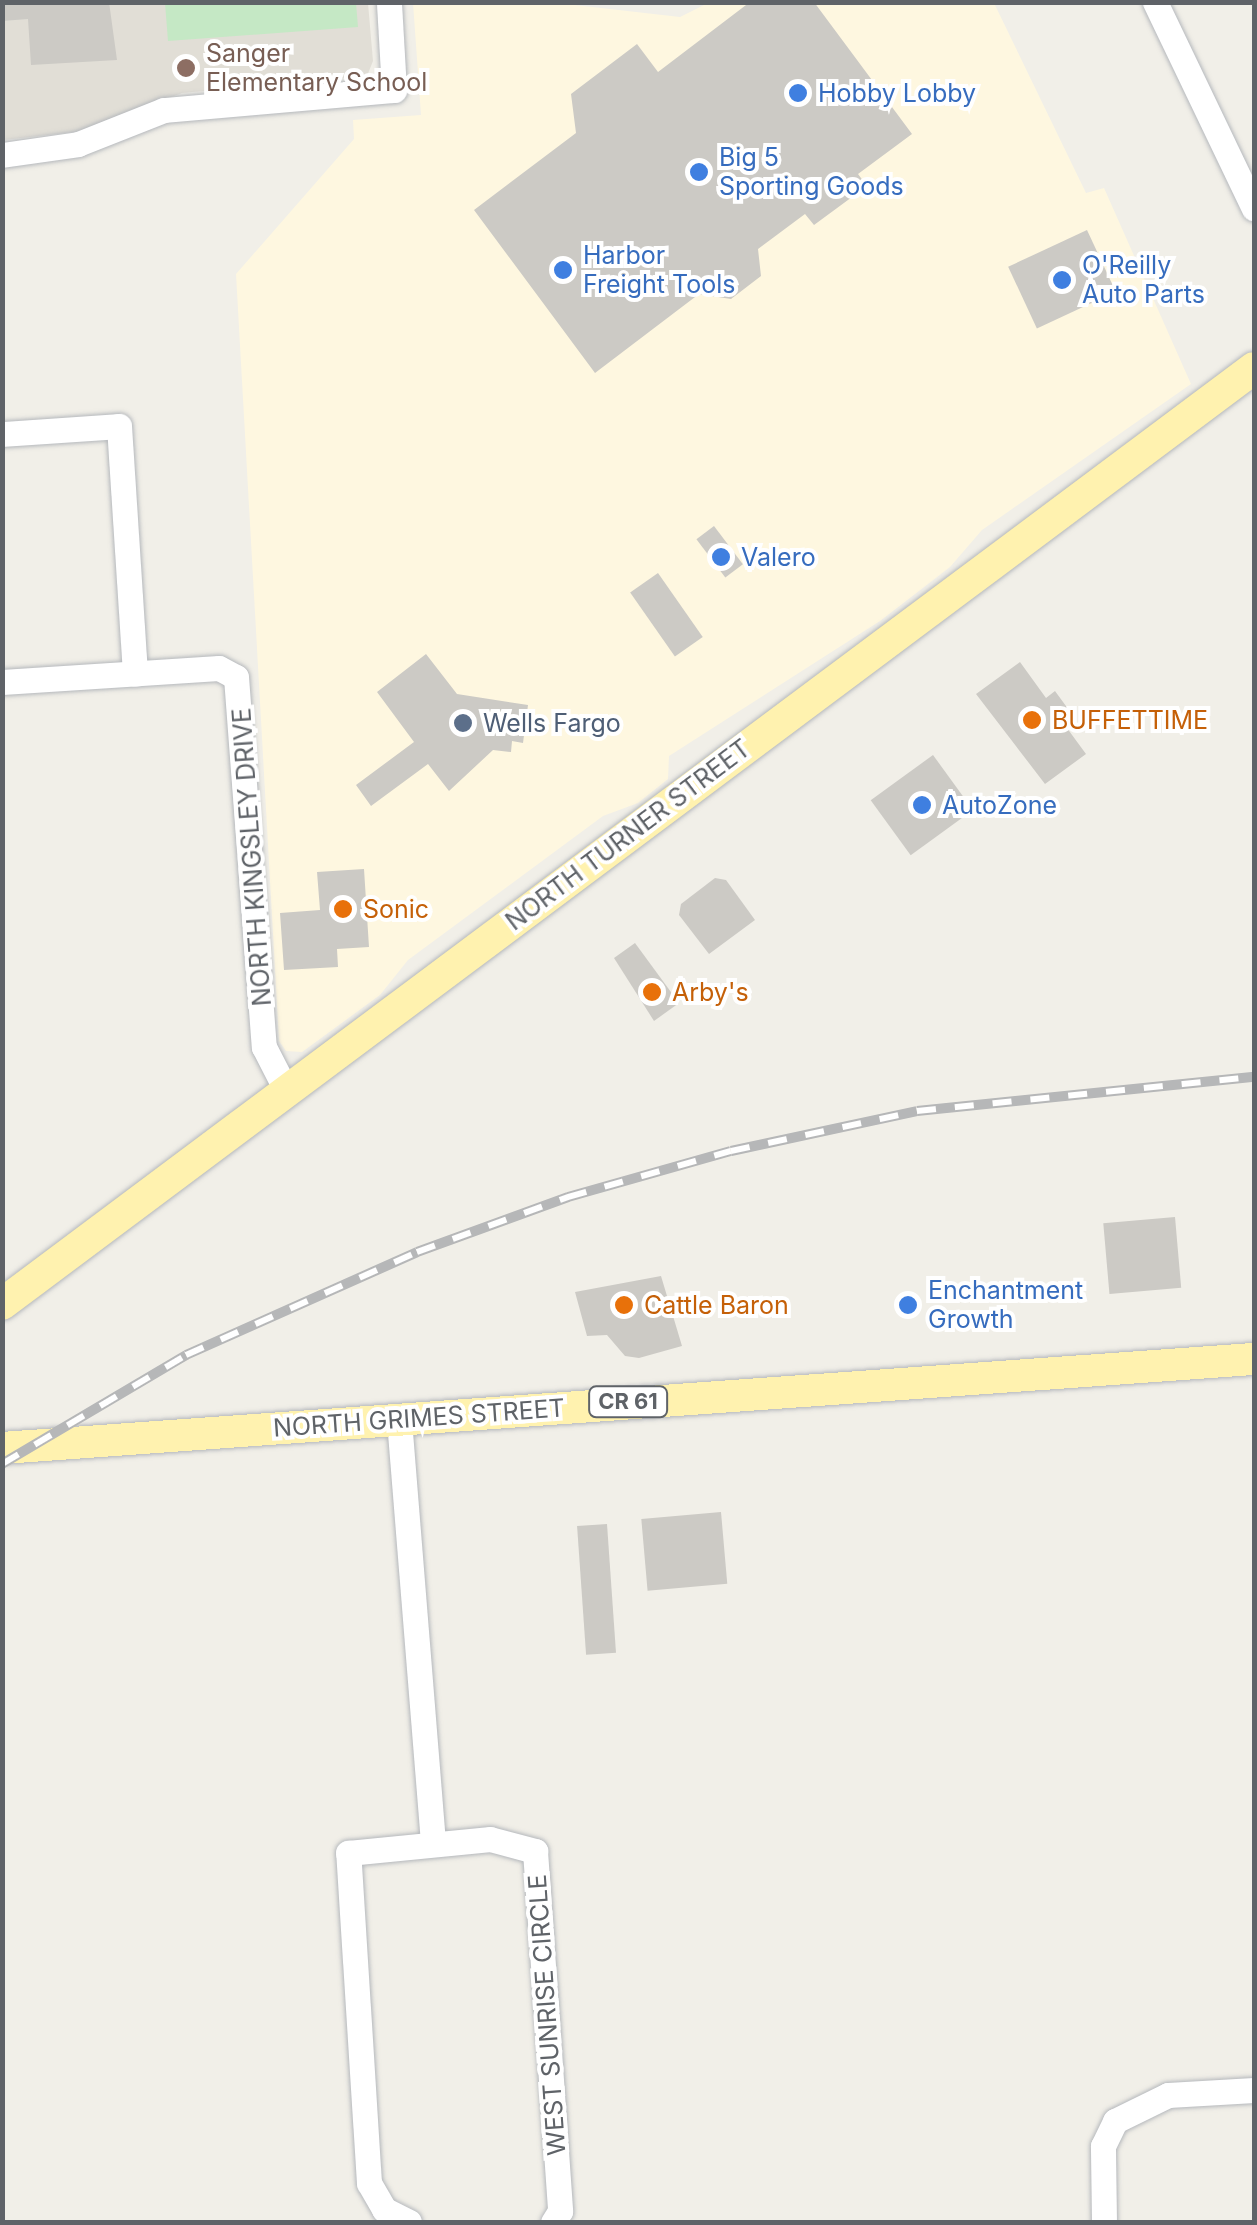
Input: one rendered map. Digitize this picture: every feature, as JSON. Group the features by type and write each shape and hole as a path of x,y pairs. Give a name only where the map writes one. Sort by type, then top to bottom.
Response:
{"main road":[{"name":"NORTH TURNER STREET","path":"2,1304 1254,368"},
{"name":"NORTH GRIMES STREET","path":"2,1448 1254,1359"}],"street":[{"path":"2,155 78,144 164,110 394,90 389,2"},
{"path":"1156,2 1254,209"},
{"path":"2,434 118,426 135,673"},
{"name":"NORTH KINGSLEY DRIVE","path":"2,682 219,668 240,684 264,1046 286,1090"},
{"path":"399,1420 433,1842"},
{"name":"WEST SUNRISE CIRCLE","path":"409,2222 384,2209 369,2182 348,1852 490,1839 535,1850 560,2212 553,2222"},
{"path":"1104,2222 1103,2146 1131,2107 1168,2094 1254,2090"}],"shaded area":[{"path":"710,2 994,3 1086,193 1104,188 1191,384 982,530 950,567 880,621 669,756 668,779 638,803 603,816 408,960 380,995 302,1052 286,1051 279,1041 236,274 354,139 353,120 421,115 413,3 557,3 680,17"},
{"name":"Sanger Elementary School","path":"3,3 368,3 373,61 367,76 182,93 83,131 3,140"}],"green space":[{"path":"165,3 356,3 358,27 168,41"}],"building":[{"path":"2,2 109,2 117,60 31,65 28,19 2,21"},
{"path":"750,2 814,2 912,134 858,174 867,186 814,225 805,214 758,249 761,276 731,299 699,294 595,373 474,210 576,133 571,94 637,44 658,72"},
{"name":"O'Reilly Auto Parts","path":"1087,230 1116,292 1037,328 1008,267"},
{"name":"Valero","path":"714,526 743,564 725,578 696,539"},
{"name":"Valero","path":"658,573 703,637 675,656 630,593"},
{"name":"Wells Fargo","path":"426,654 457,694 528,705 523,743 512,741 511,752 493,750 449,791 428,764 371,806 356,785 414,742 377,692"},
{"name":"BUFFETTIME","path":"1020,662 1046,698 1055,691 1074,717 1064,724 1086,754 1045,784 976,694"},
{"name":"AutoZone","path":"933,755 973,810 911,855 871,800"},
{"name":"Sonic","path":"364,869 369,947 337,949 338,967 284,970 280,913 320,910 317,872"},
{"path":"715,878 726,880 755,920 709,954 679,915 681,904"},
{"name":"Arby's","path":"635,943 679,1003 654,1021 614,958"},
{"path":"1175,1217 1181,1288 1109,1294 1103,1223"},
{"name":"Cattle Baron","path":"661,1276 682,1346 639,1358 625,1356 607,1335 587,1336 575,1292"},
{"path":"721,1512 727,1584 648,1591 641,1519"},
{"path":"607,1524 616,1653 586,1655 577,1526"}],"railway":[{"path":"2,1464 186,1355 417,1252 568,1197 731,1151 917,1111 1254,1077"}],"place":[{"name":"Sanger Elementary School","path":"186,68"},
{"name":"Hobby Lobby","path":"798,93"},
{"name":"Big 5 Sporting Goods","path":"699,172"},
{"name":"Harbor Freight Tools","path":"563,270"},
{"name":"O'Reilly Auto Parts","path":"1062,280"},
{"name":"Valero","path":"721,557"},
{"name":"BUFFETTIME","path":"1032,720"},
{"name":"Wells Fargo","path":"463,723"},
{"name":"AutoZone","path":"922,805"},
{"name":"Sonic","path":"343,909"},
{"name":"Arby's","path":"652,992"},
{"name":"Cattle Baron","path":"624,1305"},
{"name":"Enchantment Growth","path":"908,1305"}]}
